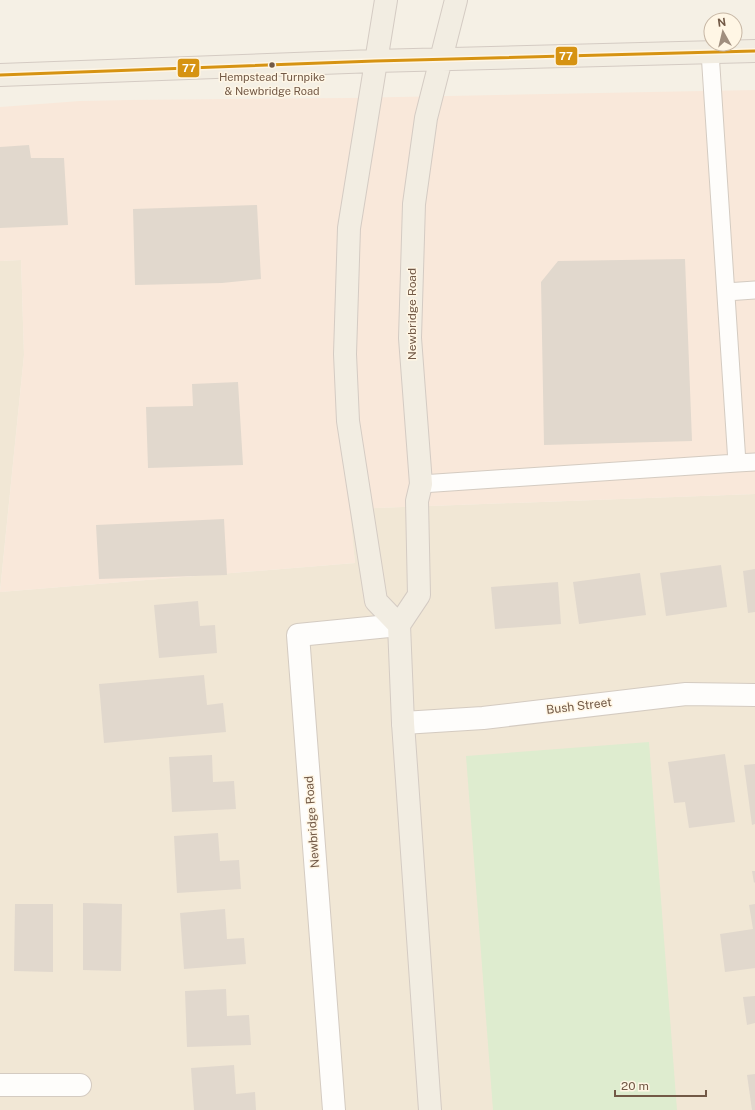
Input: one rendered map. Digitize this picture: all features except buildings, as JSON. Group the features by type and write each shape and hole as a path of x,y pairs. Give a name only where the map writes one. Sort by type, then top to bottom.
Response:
{"main road":[{"path":"386,0 349,228 345,354 348,421 376,602 399,625 403,723 430,1110"},
{"name":"Newbridge Road","path":"399,625 419,595 417,501 421,484 410,338 414,204 426,118 456,0"},
{"path":"743,51 755,51"},
{"path":"0,75 375,61 710,52"}],"street":[{"name":"Newbridge Road","path":"334,1110 298,635 399,625"},
{"name":"Bush Street","path":"403,723 483,718 686,694 755,695"},
{"path":"0,1085 80,1085"}],"lane":[{"path":"710,52 737,463"},
{"path":"726,292 755,290"},
{"path":"421,484 755,462"}],"shaded area":[{"path":"755,90 755,494 350,509 355,563 0,592 24,355 21,260 0,261 0,107 80,101 349,98"},
{"path":"21,260 24,355 0,591 0,261"},
{"path":"755,494 755,1110 0,1110 0,592 355,563 349,509"}],"green space":[{"path":"649,742 677,1110 493,1110 466,756"}],"transit line":[{"name":"77","path":"0,75 375,61 755,51"}],"place":[{"name":"Hempstead Turnpike & Newbridge Road","path":"272,65"}]}
